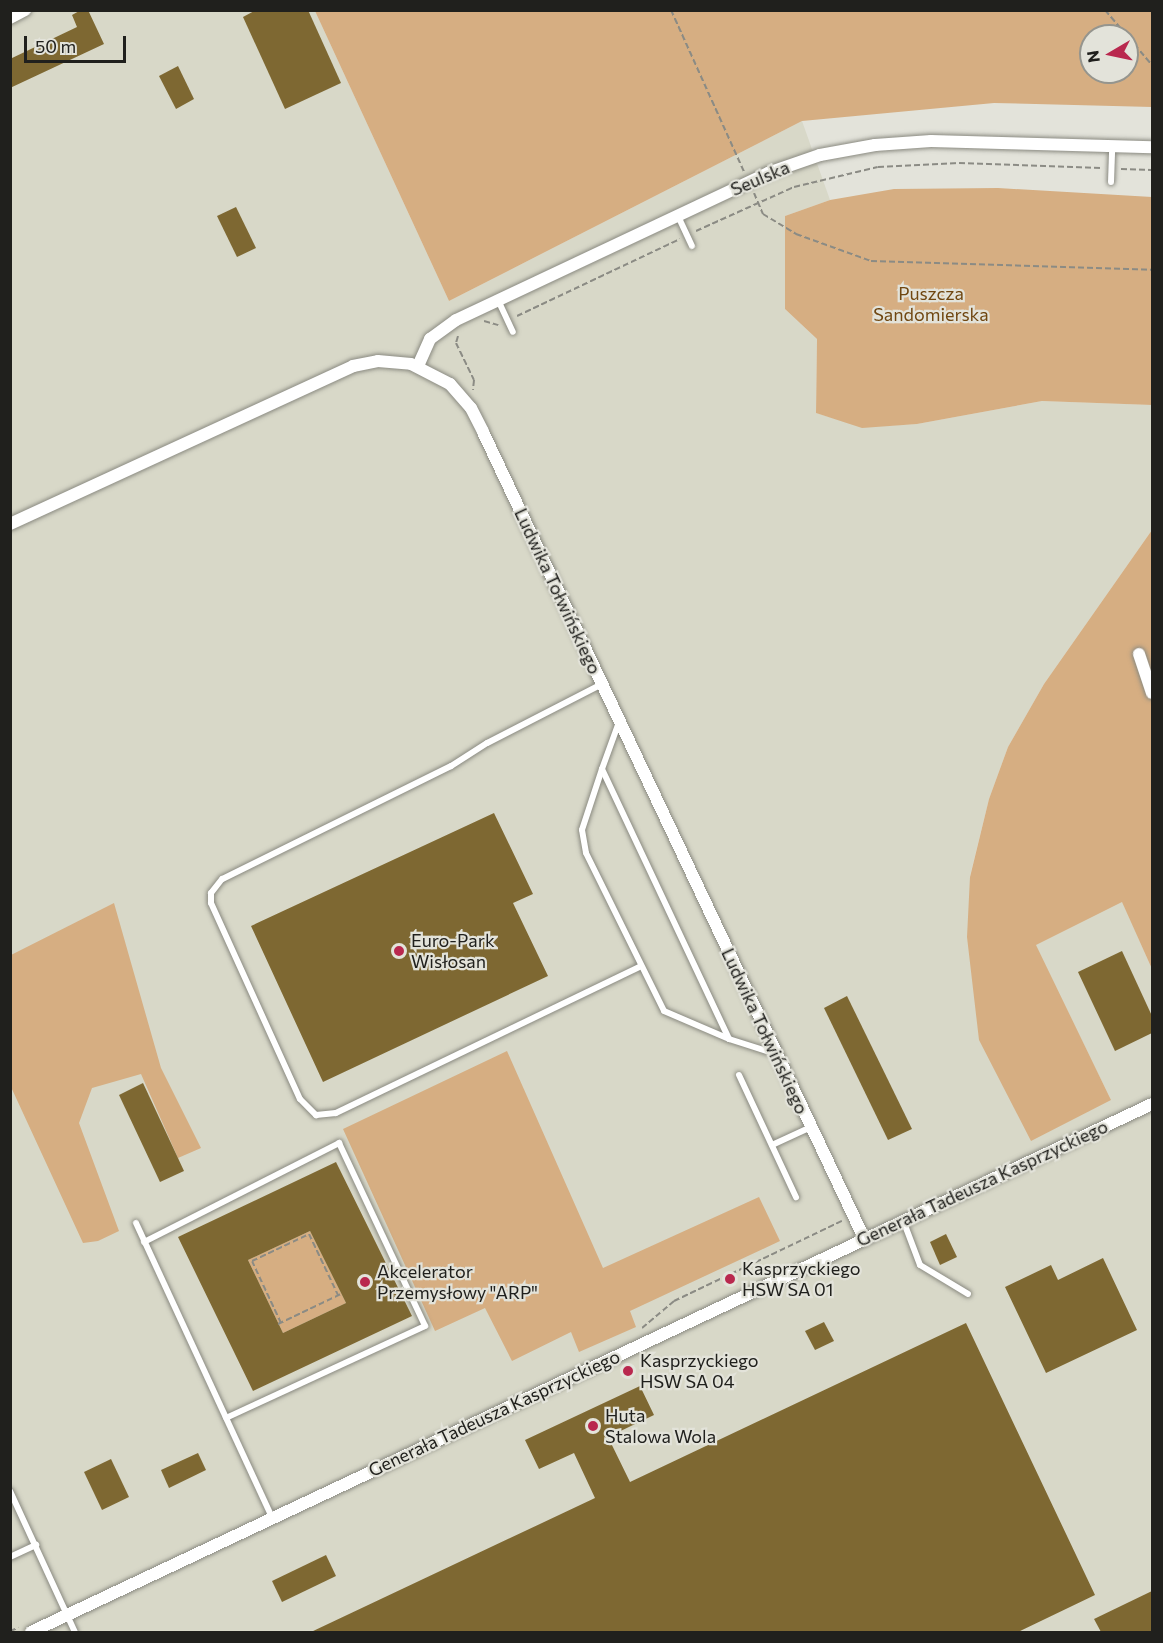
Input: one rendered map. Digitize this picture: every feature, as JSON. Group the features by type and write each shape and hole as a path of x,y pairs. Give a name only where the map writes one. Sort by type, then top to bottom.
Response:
{"street":[{"path":"10,18 26,10"},
{"name":"Seulska","path":"418,366 425,344 436,332 498,300 749,182 820,155 875,145 959,140 1152,147"},
{"name":"Ludwika Tołwińskiego","path":"10,525 343,370 378,361 418,366 438,375 464,399 483,432 864,1238"},
{"path":"1138,654 1152,693"},
{"name":"Generała Tadeusza Kasprzyckiego","path":"31,1632 1152,1104"}],"lane":[{"path":"1111,182 1112,146"},
{"path":"678,215 692,246"},
{"path":"498,300 513,332"},
{"path":"602,684 487,743 451,766 222,879 211,893 211,903 300,1099 316,1115 336,1113 640,967"},
{"path":"619,722 582,830 586,853 640,967 664,1011 729,1038 776,1054"},
{"path":"602,769 729,1038"},
{"path":"739,1075 796,1197"},
{"path":"772,1145 811,1127"},
{"path":"144,1242 339,1143 425,1326 226,1418"},
{"path":"903,1220 920,1265 968,1294"},
{"path":"136,1223 273,1518"},
{"path":"10,1491 75,1632"},
{"path":"10,1557 36,1545"}],"path":[{"path":"671,10 764,214 796,234 871,261 1152,270"},
{"path":"1105,10 1152,65"},
{"path":"477,324 485,321 496,325 508,320 758,202 826,177 878,167 959,163 1152,170"},
{"path":"463,332 456,343 475,385 464,399"},
{"path":"309,1234 340,1294 280,1323 252,1261 309,1234"}],"shaded area":[{"name":"Huta Stalowa Wola","path":"25,10 315,11 449,301 802,121 830,200 785,216 785,309 817,339 816,413 863,427 917,424 1042,401 1152,405 1152,530 1044,684 1008,747 989,799 970,876 1111,1100 1035,945 1122,901 1152,969 1152,1632 11,1632 10,18"}],"green space":[{"path":"315,11 1152,11 1152,107 994,103 802,121 449,301"},
{"name":"Puszcza Sandomierska","path":"998,188 1152,197 1152,405 1042,401 917,424 862,428 816,413 817,339 785,309 785,216 830,200 894,189"},
{"path":"1152,530 1152,969 1122,902 1036,945 1111,1100 1031,1141 979,1040 967,937 970,877 989,799 1008,747 1044,684"},
{"path":"114,903 161,1068 201,1148 178,1158 141,1074 92,1088 79,1123 119,1231 98,1241 83,1243 11,1087 11,955"},
{"path":"507,1051 603,1268 759,1197 780,1241 630,1311 636,1327 579,1352 571,1332 512,1361 485,1308 435,1331 343,1129"},
{"path":"310,1231 346,1303 283,1333 248,1260"}],"building":[{"path":"81,10 88,10 104,44 10,88 10,59 77,27 72,15"},
{"path":"256,10 308,10 341,83 285,109 243,17"},
{"path":"178,66 194,99 176,109 159,76"},
{"path":"236,207 256,248 237,257 217,216"},
{"name":"Euro-Park Wisłosan","path":"494,813 533,894 513,903 548,976 323,1082 251,926"},
{"path":"1122,951 1152,1016 1152,1033 1115,1051 1078,972"},
{"path":"847,996 912,1129 888,1140 824,1008"},
{"path":"143,1083 184,1171 160,1182 119,1095"},
{"name":"Akcelerator Przemysłowy \"ARP\"","path":"336,1162 412,1316 253,1391 178,1237","holes":["310,1231 346,1303 283,1333 248,1260"]},
{"path":"946,1234 957,1257 940,1265 930,1242"},
{"path":"1103,1258 1137,1330 1046,1373 1005,1287 1051,1265 1058,1280"},
{"path":"824,1322 834,1341 815,1350 805,1331"},
{"path":"966,1323 1095,1595 1018,1632 311,1632 595,1498 574,1453 539,1469 525,1440 640,1386 654,1415 608,1437 630,1482"},
{"path":"198,1453 206,1470 169,1488 161,1470"},
{"path":"111,1459 129,1497 102,1510 84,1472"},
{"path":"326,1555 336,1576 282,1602 272,1581"},
{"path":"1152,1591 1152,1632 1101,1632 1094,1619"}],"place":[{"name":"Euro-Park Wisłosan","path":"399,951"},
{"name":"Kasprzyckiego HSW SA 01","path":"730,1279"},
{"name":"Akcelerator Przemysłowy \"ARP\"","path":"365,1282"},
{"name":"Kasprzyckiego HSW SA 04","path":"628,1371"},
{"name":"Huta Stalowa Wola","path":"593,1426"}]}
